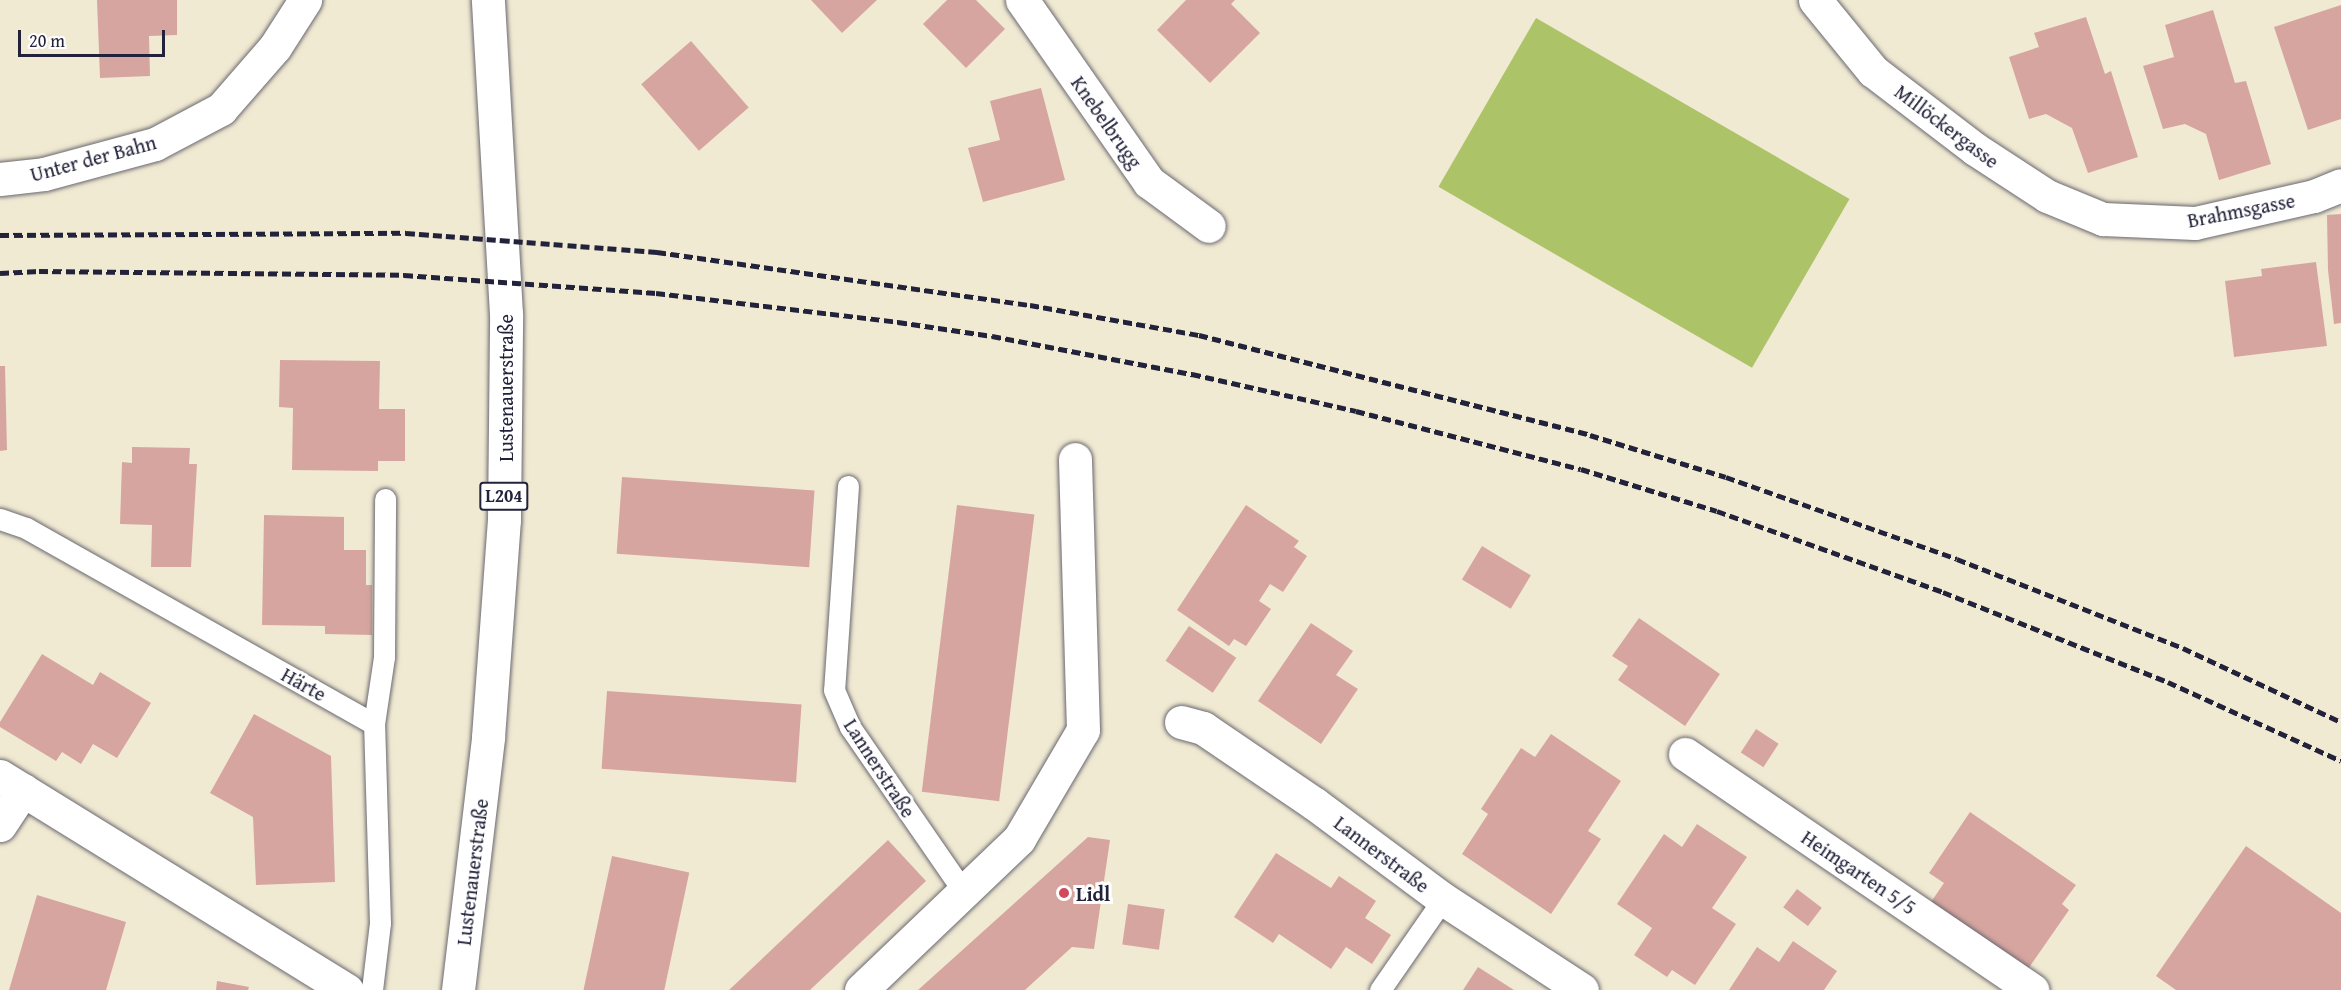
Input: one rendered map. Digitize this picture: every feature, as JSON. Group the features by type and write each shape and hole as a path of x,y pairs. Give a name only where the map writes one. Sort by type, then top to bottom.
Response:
{"street":[{"name":"Unter der Bahn","path":"0,179 44,174 155,144 221,109 275,47 305,0"},
{"name":"Lustenauerstraße","path":"458,990 488,737 504,520 506,315 488,0"},
{"name":"Knebelbrugg","path":"1022,0 1149,182 1209,226"},
{"name":"Millöckergasse","path":"1815,0 1874,71 1975,149 2048,196 2103,219"},
{"name":"Brahmsgasse","path":"2103,219 2195,223 2314,196 2341,185"},
{"path":"861,990 1019,839 1083,730 1075,459"},
{"name":"Lannerstraße","path":"1181,722 1203,728 1213,734 1315,804 1443,899 1582,990"},
{"name":"Heimgarten 5/5","path":"1685,754 2032,990"},
{"path":"0,825 11,783 347,990"}],"lane":[{"name":"Lannerstraße","path":"848,486 834,690 850,727 964,894"},
{"path":"372,990 380,923 374,723 384,657 385,499"},
{"name":"Härte","path":"0,519 26,528 374,723"},
{"path":"1380,990 1443,899"}],"green space":[{"path":"1536,18 1850,199 1752,368 1438,187"}],"building":[{"path":"97,0 177,0 177,35 149,36 150,76 100,78"},
{"path":"811,0 877,0 842,33"},
{"path":"947,0 976,0 1005,29 966,68 923,24"},
{"path":"1186,0 1235,0 1231,4 1260,33 1210,83 1157,30"},
{"path":"2341,5 2341,119 2308,130 2274,27"},
{"path":"2213,10 2235,83 2246,81 2271,164 2219,180 2206,134 2185,124 2163,129 2143,66 2174,57 2165,25"},
{"path":"2086,17 2105,74 2111,71 2138,157 2088,173 2072,128 2046,114 2029,119 2009,57 2039,47 2034,33"},
{"path":"691,41 749,107 699,151 641,84"},
{"path":"1041,88 1065,180 983,202 968,148 1000,140 990,101"},
{"path":"2341,214 2341,323 2334,324 2328,270 2327,215"},
{"path":"2316,262 2327,346 2234,357 2225,281 2262,276 2261,269"},
{"path":"280,360 380,361 379,409 405,409 405,461 378,461 378,471 292,470 293,408 279,407"},
{"path":"0,366 5,366 7,450 0,451"},
{"path":"132,447 190,448 189,464 197,464 191,567 151,567 152,525 120,524 122,462 132,463"},
{"path":"622,477 815,490 809,567 617,554"},
{"path":"957,505 1034,515 999,801 922,792"},
{"path":"1246,505 1299,541 1294,547 1307,556 1283,592 1270,584 1259,601 1271,609 1246,646 1234,639 1229,646 1177,610"},
{"path":"264,515 344,517 344,550 366,550 366,585 372,585 372,635 325,634 325,626 262,625"},
{"path":"1482,546 1531,575 1511,609 1462,579"},
{"path":"1639,618 1720,674 1685,726 1618,680 1628,666 1612,656"},
{"path":"1311,623 1353,651 1336,675 1358,689 1321,744 1258,701"},
{"path":"1189,626 1236,658 1213,693 1166,661"},
{"path":"42,654 93,685 100,672 151,703 117,758 93,744 81,764 62,752 56,761 0,727 0,722"},
{"path":"607,691 802,705 796,782 602,769"},
{"path":"254,714 331,756 335,882 256,885 253,817 210,793"},
{"path":"1756,729 1779,744 1763,767 1741,752"},
{"path":"1551,734 1621,781 1588,831 1601,839 1551,914 1462,854 1488,814 1481,809 1521,748 1535,757"},
{"path":"1970,812 2076,885 2062,904 2069,910 2028,969 1931,902 1944,883 1929,873"},
{"path":"1697,824 1747,857 1712,908 1736,924 1695,985 1672,970 1667,977 1634,955 1652,928 1617,904 1664,834 1682,847"},
{"name":"Lidl","path":"1088,837 1110,840 1094,949 1072,947 1025,990 918,990"},
{"path":"888,840 926,881 810,990 729,990"},
{"path":"2246,846 2341,913 2341,990 2176,990 2156,976"},
{"path":"1276,853 1331,888 1339,876 1376,901 1365,918 1391,935 1372,964 1346,947 1331,969 1279,934 1273,943 1234,917"},
{"path":"612,856 689,872 664,990 584,990"},
{"path":"1797,889 1822,908 1808,926 1783,907"},
{"path":"37,895 126,922 106,990 9,990"},
{"path":"1128,904 1165,909 1159,950 1122,945"},
{"path":"1793,941 1837,971 1824,990 1729,990 1757,947 1779,962"},
{"path":"1478,967 1514,990 1463,990"},
{"path":"217,981 249,987 248,990 216,990"}],"railway":[{"path":"0,235 406,233 657,252 1030,305 1199,335 1590,435 1726,477 1957,559 2183,648 2341,722"},
{"path":"0,273 39,271 404,275 656,293 898,322 992,336 1192,374 1356,411 1581,469 1717,511 1943,592 2168,682 2341,761"}],"place":[{"name":"Lidl","path":"1064,893"}]}
